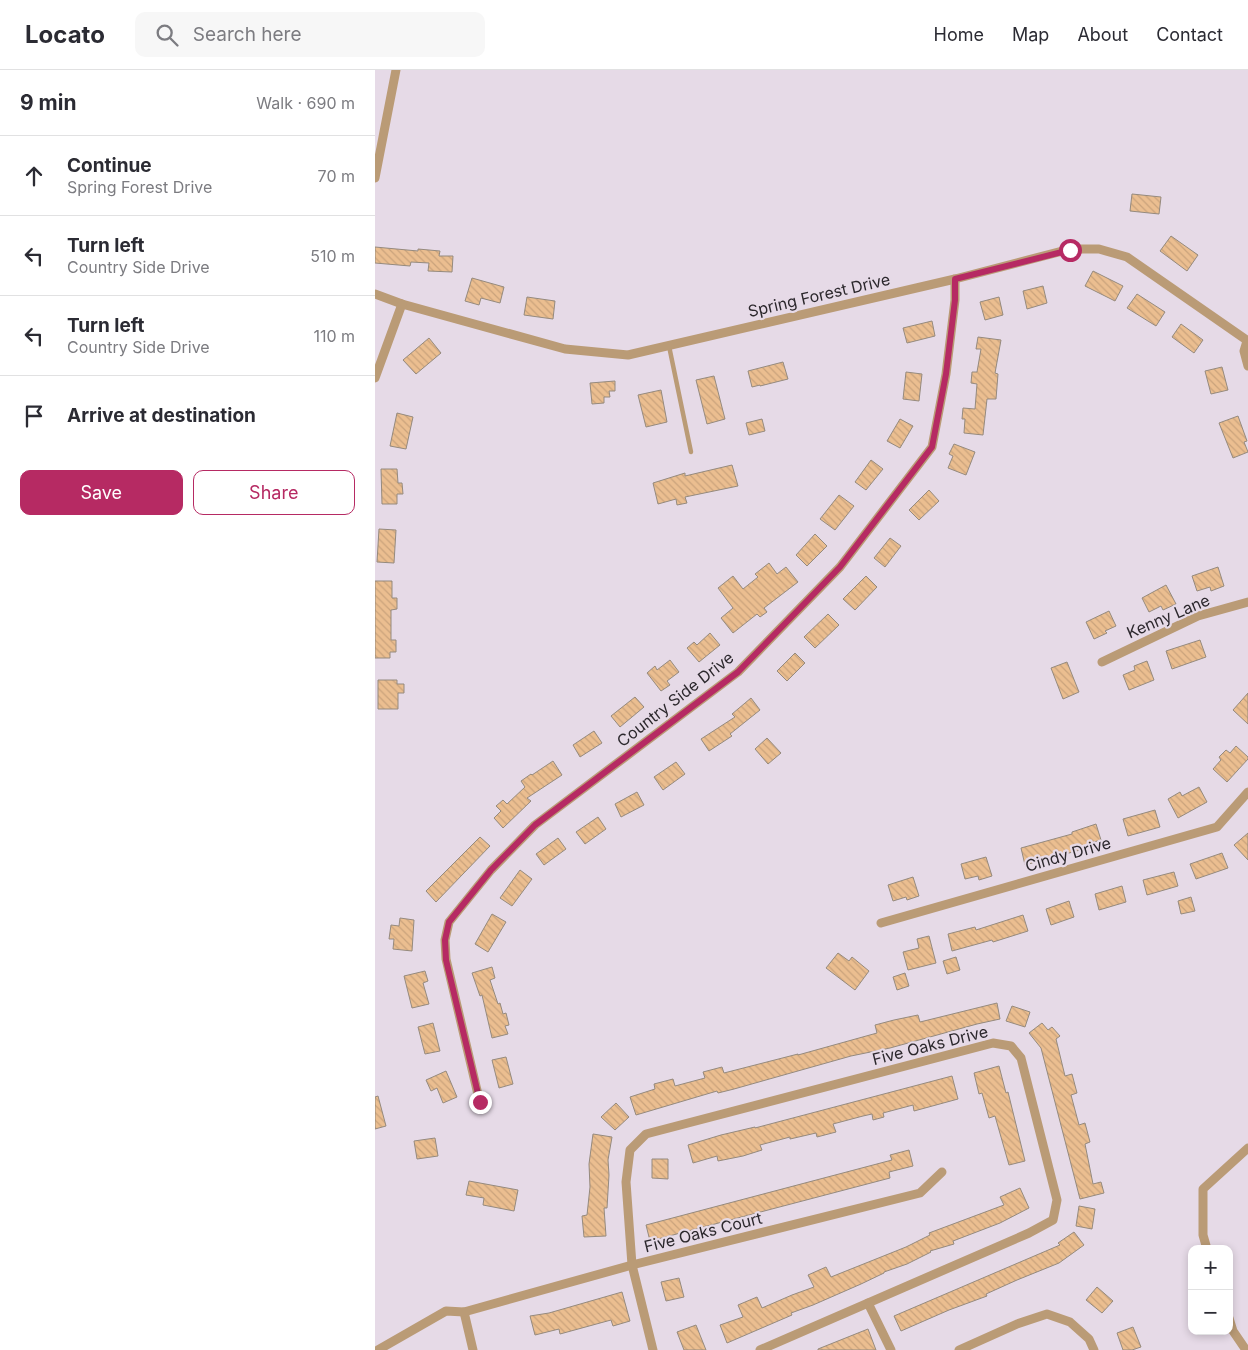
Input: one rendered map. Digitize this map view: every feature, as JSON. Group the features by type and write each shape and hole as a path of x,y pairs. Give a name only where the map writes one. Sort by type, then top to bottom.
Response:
{"street":[{"path":"375,178 396,70"},
{"name":"Spring Forest Drive","path":"375,294 402,304 565,350 628,355 955,279 1070,250 1099,249 1127,257 1248,341"},
{"name":"Country Side Drive","path":"480,1102 446,960 445,940 449,922 491,870 535,825 738,672 840,567 932,447 946,374 955,300 955,279"},
{"path":"375,378 402,304"},
{"path":"1248,341 1244,350 1248,366"},
{"name":"Kenny Lane","path":"1102,662 1197,616 1248,602"},
{"name":"Cindy Drive","path":"881,923 1217,827 1248,792"},
{"name":"Five Oaks Drive","path":"653,1350 632,1266 626,1182 630,1150 645,1134 993,1043 1011,1046 1021,1058 1057,1200 1053,1220 1029,1233 759,1350"},
{"path":"1206,1245 1203,1235 1203,1189 1248,1148"},
{"name":"Five Oaks Court","path":"378,1350 446,1311 464,1312 632,1266 920,1193 942,1172"},
{"path":"869,1303 891,1350"},
{"path":"464,1312 473,1350"},
{"path":"959,1350 1017,1324 1047,1314 1070,1322 1089,1339 1094,1350"},
{"path":"1233,1331 1246,1350"}],"lane":[{"path":"669,346 691,452"}],"building":[{"path":"1132,194 1161,197 1159,214 1130,211"},
{"path":"1171,236 1198,255 1187,271 1160,251"},
{"path":"375,247 440,251 439,256 453,256 452,272 428,271 429,263 411,262 410,266 375,263"},
{"path":"1093,271 1123,286 1115,301 1085,286"},
{"path":"472,278 504,287 500,303 481,298 479,305 465,301"},
{"path":"1043,286 1047,303 1027,309 1023,291"},
{"path":"1137,294 1165,312 1156,326 1127,308"},
{"path":"527,297 555,301 553,319 524,315"},
{"path":"999,297 1003,315 985,320 980,302"},
{"path":"932,321 935,336 907,343 903,328"},
{"path":"1181,324 1203,340 1194,353 1172,337"},
{"path":"978,337 1001,340 995,373 998,374 996,399 987,399 983,435 964,433 965,419 962,419 963,408 975,409 977,384 971,383 972,372 977,372 981,349 976,349"},
{"path":"429,338 441,353 416,374 403,360"},
{"path":"783,362 788,379 752,387 748,371"},
{"path":"1222,367 1228,390 1211,394 1205,371"},
{"path":"906,372 922,374 919,401 903,399"},
{"path":"714,376 725,419 707,424 696,380"},
{"path":"615,381 615,391 609,391 610,397 604,397 604,403 592,404 590,383"},
{"path":"661,390 667,422 646,427 638,395"},
{"path":"397,413 413,417 406,449 390,446"},
{"path":"1238,416 1247,441 1244,442 1248,452 1233,458 1219,423"},
{"path":"762,419 765,431 749,435 746,423"},
{"path":"900,419 913,426 900,448 887,441"},
{"path":"954,444 975,452 966,475 948,468 953,456 949,454"},
{"path":"871,460 883,469 866,490 855,482"},
{"path":"732,465 738,486 685,497 687,503 677,505 676,499 658,504 653,483 685,473 685,476"},
{"path":"381,469 397,469 398,483 402,483 403,494 397,494 397,504 382,504"},
{"path":"929,490 939,501 919,520 909,510"},
{"path":"839,495 854,506 835,530 820,519"},
{"path":"379,529 396,530 394,563 377,562"},
{"path":"815,534 827,546 807,566 796,555"},
{"path":"890,538 901,546 885,567 874,558"},
{"path":"769,563 777,574 786,567 798,582 764,608 767,612 760,617 757,614 733,633 721,618 733,608 718,588 733,576 743,589 758,577 755,574"},
{"path":"1218,567 1224,586 1211,591 1210,587 1197,591 1192,576"},
{"path":"866,576 877,587 855,610 843,599"},
{"path":"375,581 392,581 392,598 397,598 397,609 391,610 391,640 396,640 396,652 390,652 390,658 375,658"},
{"path":"1166,585 1176,604 1163,610 1161,606 1149,612 1142,598"},
{"path":"1109,611 1116,626 1094,639 1086,622"},
{"path":"828,614 839,625 815,648 804,637"},
{"path":"710,633 720,645 699,662 687,648 694,642 697,645"},
{"path":"1200,640 1206,657 1172,669 1166,651"},
{"path":"795,653 805,663 787,681 777,671"},
{"path":"670,660 679,672 667,681 670,685 661,691 647,673 655,666 657,670"},
{"path":"1147,661 1154,680 1129,690 1123,675 1135,670 1134,666"},
{"path":"1067,662 1079,692 1063,699 1051,668"},
{"path":"378,680 397,680 397,684 404,684 404,693 398,693 398,709 378,709"},
{"path":"1248,693 1248,724 1233,710"},
{"path":"635,697 644,707 620,727 611,716"},
{"path":"751,698 760,710 730,734 732,736 709,751 701,739 735,717 732,714"},
{"path":"594,731 602,743 580,757 573,745"},
{"path":"767,738 781,753 768,764 755,749"},
{"path":"1236,746 1248,759 1227,782 1213,769 1221,760 1219,757 1226,750 1230,753"},
{"path":"553,761 562,775 527,798 531,801 503,828 494,818 501,811 496,806 503,800 507,804 525,787 521,781"},
{"path":"676,762 685,774 663,790 654,777"},
{"path":"1199,787 1207,802 1178,818 1168,799 1180,792 1182,796"},
{"path":"637,792 644,805 621,817 615,804"},
{"path":"1155,810 1160,827 1128,836 1123,819"},
{"path":"598,817 606,829 585,844 576,832"},
{"path":"1096,824 1101,840 1090,843 1091,847 1025,865 1021,848 1072,834 1072,832"},
{"path":"1248,833 1248,860 1234,845"},
{"path":"480,837 490,846 436,902 426,891"},
{"path":"558,838 566,849 544,865 536,854"},
{"path":"1222,853 1228,868 1196,879 1190,864"},
{"path":"986,857 992,876 979,880 978,876 965,879 961,864"},
{"path":"520,870 532,879 512,906 500,898"},
{"path":"1174,872 1178,886 1147,895 1143,880"},
{"path":"913,877 919,896 907,900 906,897 893,901 888,885"},
{"path":"1122,886 1126,902 1099,910 1095,894"},
{"path":"1191,897 1195,911 1181,914 1178,901"},
{"path":"1069,901 1074,917 1051,925 1046,909"},
{"path":"492,914 506,922 488,952 475,944"},
{"path":"1023,915 1028,931 993,942 992,940 952,951 948,934 975,927 976,930"},
{"path":"400,918 414,920 412,951 393,949 394,939 389,939 391,925 399,926"},
{"path":"929,936 936,963 908,970 903,952 919,948 917,939"},
{"path":"838,953 849,961 852,957 869,971 855,990 826,968"},
{"path":"956,957 960,970 947,974 943,961"},
{"path":"492,967 495,978 490,980 498,1004 500,1003 503,1014 506,1013 509,1025 505,1026 508,1034 492,1038 482,995 480,996 472,973"},
{"path":"425,971 428,981 423,983 429,1004 412,1008 404,976"},
{"path":"905,973 909,986 897,990 893,977"},
{"path":"997,1003 1000,1019 890,1048 851,1056 734,1089 718,1093 717,1091 636,1115 630,1097 655,1089 654,1084 673,1079 675,1086 705,1078 703,1072 722,1067 724,1073 877,1033 875,1025 894,1020 918,1015 920,1022"},
{"path":"1012,1006 1030,1012 1025,1027 1006,1021"},
{"path":"433,1023 440,1051 425,1054 418,1027"},
{"path":"1042,1023 1048,1030 1052,1027 1060,1036 1056,1039 1065,1076 1072,1074 1077,1093 1071,1095 1079,1125 1085,1123 1090,1142 1085,1144 1093,1184 1101,1182 1104,1193 1080,1199 1041,1048 1029,1033"},
{"path":"506,1057 513,1084 499,1088 492,1060"},
{"path":"999,1066 1006,1093 1008,1092 1025,1161 1009,1165 995,1116 989,1118 982,1093 979,1094 974,1073"},
{"path":"446,1071 457,1097 443,1103 437,1088 431,1091 426,1080"},
{"path":"952,1076 958,1099 914,1111 913,1105 883,1113 884,1117 873,1120 872,1114 863,1116 833,1124 836,1132 817,1137 816,1133 790,1139 790,1137 760,1145 762,1150 743,1156 718,1161 717,1156 693,1163 688,1145"},
{"path":"378,1096 386,1126 375,1129 375,1097"},
{"path":"616,1103 629,1117 615,1130 601,1117"},
{"path":"593,1134 612,1137 608,1160 607,1208 604,1208 606,1236 584,1237 582,1216 587,1215 590,1187 589,1164"},
{"path":"435,1138 438,1156 417,1159 414,1141"},
{"path":"909,1150 913,1166 889,1172 890,1178 650,1241 646,1225 892,1160 890,1155"},
{"path":"652,1159 668,1159 668,1179 652,1178"},
{"path":"469,1181 518,1190 514,1211 483,1205 484,1198 466,1195"},
{"path":"1020,1188 1029,1208 1000,1223 953,1241 954,1244 930,1251 907,1264 884,1272 727,1343 720,1325 743,1317 738,1305 757,1297 762,1308 814,1287 808,1275 826,1267 831,1277 906,1247 930,1235 929,1233 1004,1205 1000,1197"},
{"path":"1079,1206 1095,1209 1092,1229 1076,1226"},
{"path":"1074,1232 1084,1245 1059,1263 986,1294 987,1296 901,1331 894,1316 1060,1245 1058,1243"},
{"path":"679,1278 684,1297 666,1301 661,1282"},
{"path":"1097,1287 1113,1301 1102,1313 1086,1300"},
{"path":"622,1292 630,1321 613,1326 611,1320 560,1334 559,1329 535,1335 530,1316 549,1313"},
{"path":"696,1325 706,1350 684,1350 677,1332"},
{"path":"1133,1327 1141,1347 1123,1350 1117,1333"},
{"path":"868,1329 876,1350 818,1350 818,1349"}],"route":[{"path":"480,1102 446,960 445,940 449,922 491,870 535,825 738,672 840,567 932,447 946,374 955,300 955,279 1070,250"}]}
